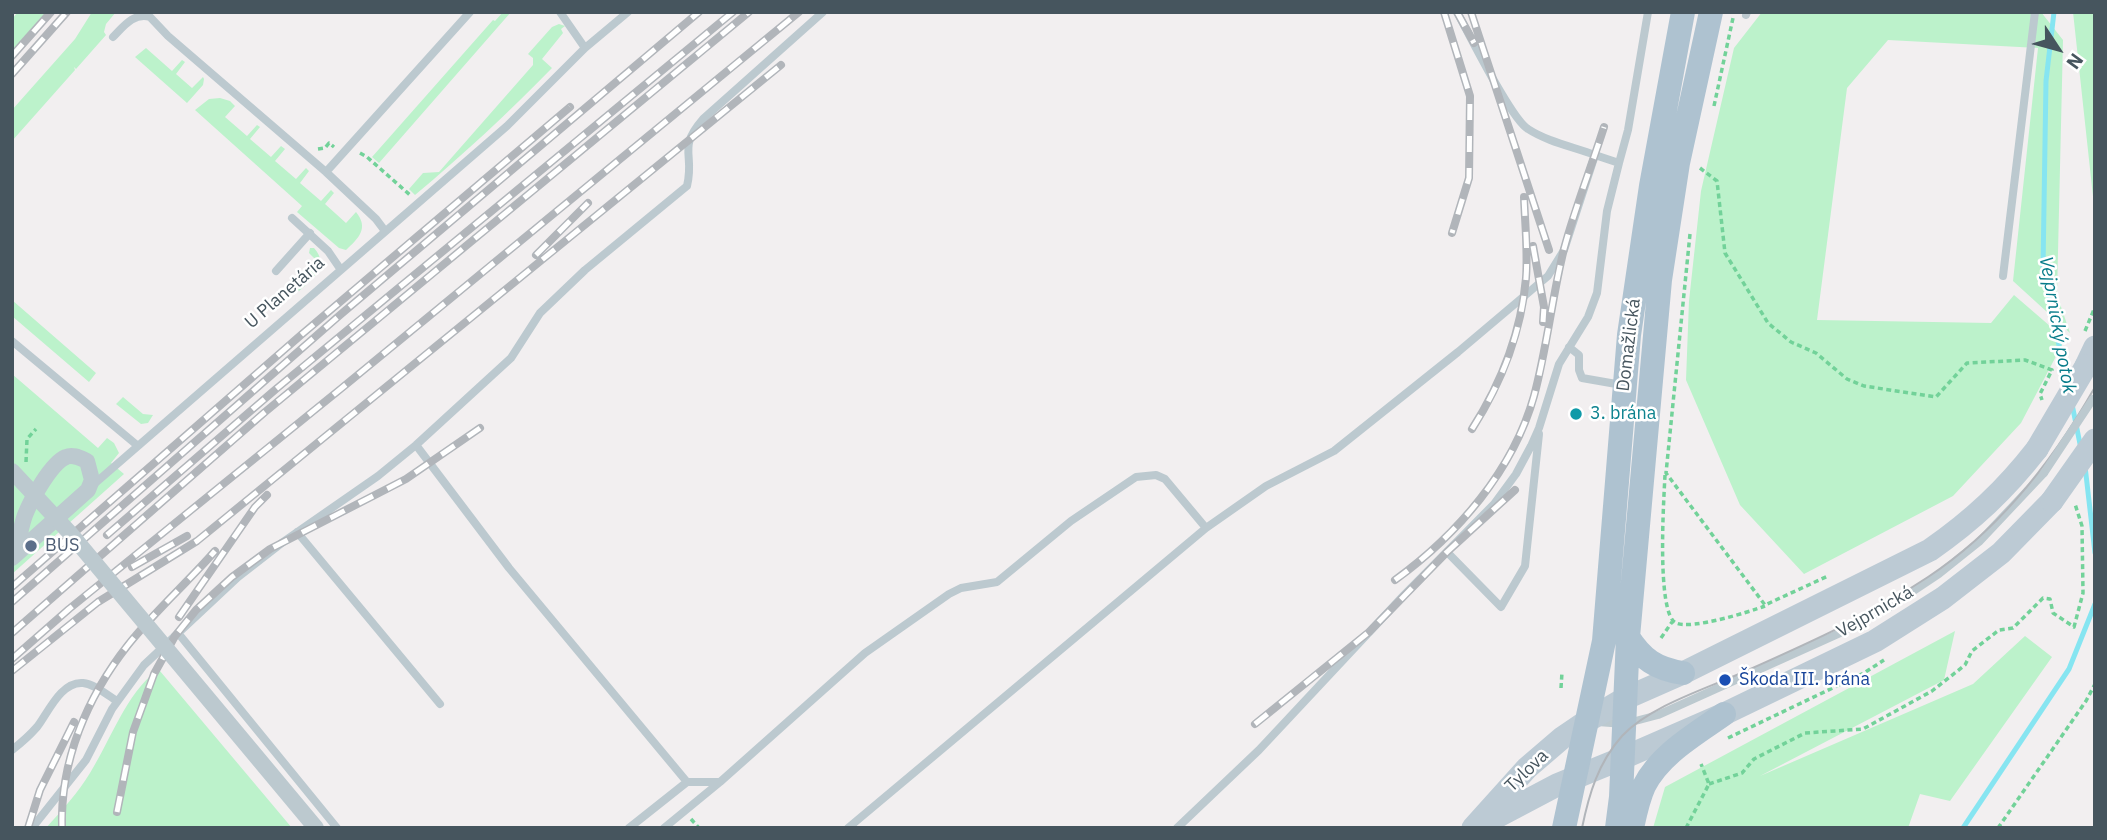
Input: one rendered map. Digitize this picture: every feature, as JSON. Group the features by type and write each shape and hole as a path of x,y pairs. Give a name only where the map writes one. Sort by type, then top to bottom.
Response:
{"main road":[{"name":"Domažlická","path":"1564,828 1604,641 1623,385 1651,186 1683,12"},
{"name":"Domažlická","path":"1617,828 1621,797 1628,637 1660,280 1685,127 1711,12"},
{"name":"Vejprnická","path":"1624,699 1683,673 1930,550 1960,529 1995,498 2037,449 2089,348"},
{"name":"Vejprnická","path":"1623,758 1724,714 1875,641 1943,598 2001,553 2052,501 2095,440"},
{"path":"1628,637 1640,654 1653,665 1683,673"},
{"name":"Tylova","path":"1475,828 1527,768 1587,720 1624,699"},
{"path":"1632,828 1640,798 1654,771 1676,749 1724,714"},
{"name":"Tylova","path":"1475,828 1532,797 1623,758"}],"street":[{"name":"U Planetária","path":"67,456 77,456 87,461 92,480 88,490 13,557 26,514 54,466 67,456"},
{"path":"19,469 316,828"}],"lane":[{"path":"326,172 470,12"},
{"path":"560,12 585,48"},
{"name":"U Planetária","path":"88,490 507,126 585,48 628,12"},
{"path":"32,828 86,760 117,701 144,665 238,577 416,446 511,358 540,313 585,270 687,186 690,174 687,142 693,131 823,12"},
{"path":"1457,12 1524,126 1537,134 1619,163"},
{"path":"1177,828 1259,750 1484,516 1525,459 1539,428 1559,364 1588,317 1597,293 1607,211 1628,130 1648,12"},
{"path":"2003,276 2035,12"},
{"path":"113,37 137,16 149,15 168,36 326,172 376,219 385,231"},
{"path":"848,828 1206,528 1266,486 1334,451 1548,276 1564,250 1595,155"},
{"path":"292,218 328,251 341,270"},
{"path":"276,271 310,233"},
{"path":"13,341 138,446"},
{"path":"1569,347 1579,355 1582,377 1623,385"},
{"name":"Vejprnická","path":"1587,720 1624,724 1658,715 1840,633 1888,608 1939,574 1979,542 2044,473 2094,398"},
{"path":"1447,552 1501,607 1525,566 1539,428"},
{"path":"416,446 509,568 687,782"},
{"path":"664,828 865,653 949,594 961,588 997,582 1071,521 1136,477 1156,475 1165,479 1206,528"},
{"path":"297,532 440,704"},
{"path":"178,633 337,828"},
{"path":"12,750 36,728 63,690 71,685 79,682 90,684 117,701"},
{"path":"629,828 687,782 720,782"}],"path":[{"path":"1712,114 1734,12"},
{"path":"315,149 325,148 329,143 348,159 356,153 367,157 418,202"},
{"path":"1697,178 1700,168 1717,181 1725,253 1768,323 1791,342 1816,353 1847,379 1864,386 1936,397 1968,363 2025,360 2052,370 2040,394"},
{"path":"1690,229 1665,472 1662,561 1669,615 1673,622 1679,624 1746,614 1828,576"},
{"path":"2089,348 2095,307"},
{"path":"19,469 27,439 36,429"},
{"path":"1665,472 1765,606"},
{"path":"1686,828 1709,784 1742,773 1754,759 1805,733 1863,729 1932,691 1965,665 1972,651 1999,630 2013,628 2043,598 2050,599 2053,613 2074,626 2083,593 2082,526"},
{"path":"1661,638 1673,622"},
{"path":"1561,688 1562,672"},
{"path":"1998,828 2095,684"},
{"path":"1722,741 1790,708"},
{"path":"1701,764 1709,784"}],"green space":[{"path":"18,12 46,12 12,51 12,19"},
{"path":"92,12 116,12 106,24 106,35 76,69 74,67 75,70 12,141 12,110 75,39"},
{"path":"503,12 511,12 379,163 372,157 493,20"},
{"path":"1762,12 2041,12 2063,40 2057,295 2070,333 2013,281 2038,48 1888,40 1847,88 1817,320 1991,323 2014,295 2065,339 2021,423 1953,496 1804,574 1740,505 1686,380 1689,301 1701,191 1734,48"},
{"path":"2073,12 2095,12 2095,215"},
{"path":"559,24 565,26 561,29 563,33 542,59 552,68 485,133 415,195 409,189 423,173 439,172 533,65 533,58 528,54 552,27"},
{"path":"146,48 172,71 182,60 185,62 176,74 192,88 203,77 203,85 187,103 135,57"},
{"path":"220,98 235,106 225,117 247,136 257,125 260,127 250,139 271,157 281,146 285,149 275,161 296,179 306,168 309,171 300,183 321,201 331,190 334,193 325,204 346,223 356,212 362,223 361,232 346,250 339,248 297,212 302,206 195,110 209,99"},
{"path":"310,248 314,248 319,255 320,266 314,277 299,291 292,285 315,259 309,253"},
{"path":"12,300 96,373 89,382 12,316"},
{"path":"12,374 98,448 107,438 114,443 119,453 111,463 124,474 12,574"},
{"path":"123,397 143,414 153,415 148,423 141,424 116,404"},
{"path":"1955,631 1944,680 1760,776 1973,684 2025,636 2052,657 1950,801 1920,794 1908,828 1653,828 1665,787"},
{"path":"158,669 292,828 46,828 80,788 128,704"}],"waterway":[{"name":"Vejprnický potok","path":"2054,12 2046,81 2043,268 2067,384"},
{"name":"Vejprnický potok","path":"2072,404 2081,449"},
{"name":"Vejprnický potok","path":"2085,466 2095,553"},
{"name":"Vejprnický potok","path":"1963,828 2069,669 2095,604"}],"tram line":[{"path":"1582,828 1591,791 1601,768 1614,746 1633,726 1677,700 1859,618 1928,577 1954,558 2001,516 2022,492 2061,441 2095,387"}],"railway":[{"path":"12,56 51,12"},
{"path":"12,74 67,12"},
{"path":"12,602 340,315 699,12"},
{"path":"107,535 276,389 733,12"},
{"path":"12,633 265,412 749,12"},
{"path":"12,659 69,609 799,12"},
{"path":"1444,12 1470,96 1469,178 1452,233"},
{"path":"1457,12 1474,43"},
{"path":"1471,12 1549,250"},
{"path":"12,671 98,602 197,541 781,65"},
{"path":"12,587 301,335 570,107"},
{"path":"1395,580 1461,522 1497,475 1525,424 1539,378 1564,249 1604,127"},
{"path":"1472,429 1501,375 1520,319 1527,268 1524,197"},
{"path":"536,255 588,203"},
{"path":"1533,246 1544,307 1543,322"},
{"path":"117,812 133,732 154,674 175,636 196,610 232,577 270,549 406,479 480,428"},
{"path":"1255,724 1369,632 1447,552 1515,490"},
{"path":"179,617 255,507 267,495"},
{"path":"132,567 187,536"},
{"path":"62,828 71,754 100,686 138,633 215,551"},
{"path":"28,828 40,790 74,722"}],"place":[{"name":"3. brána","path":"1576,414"},
{"name":"BUS","path":"31,546"},
{"name":"Škoda III. brána","path":"1725,680"}]}
